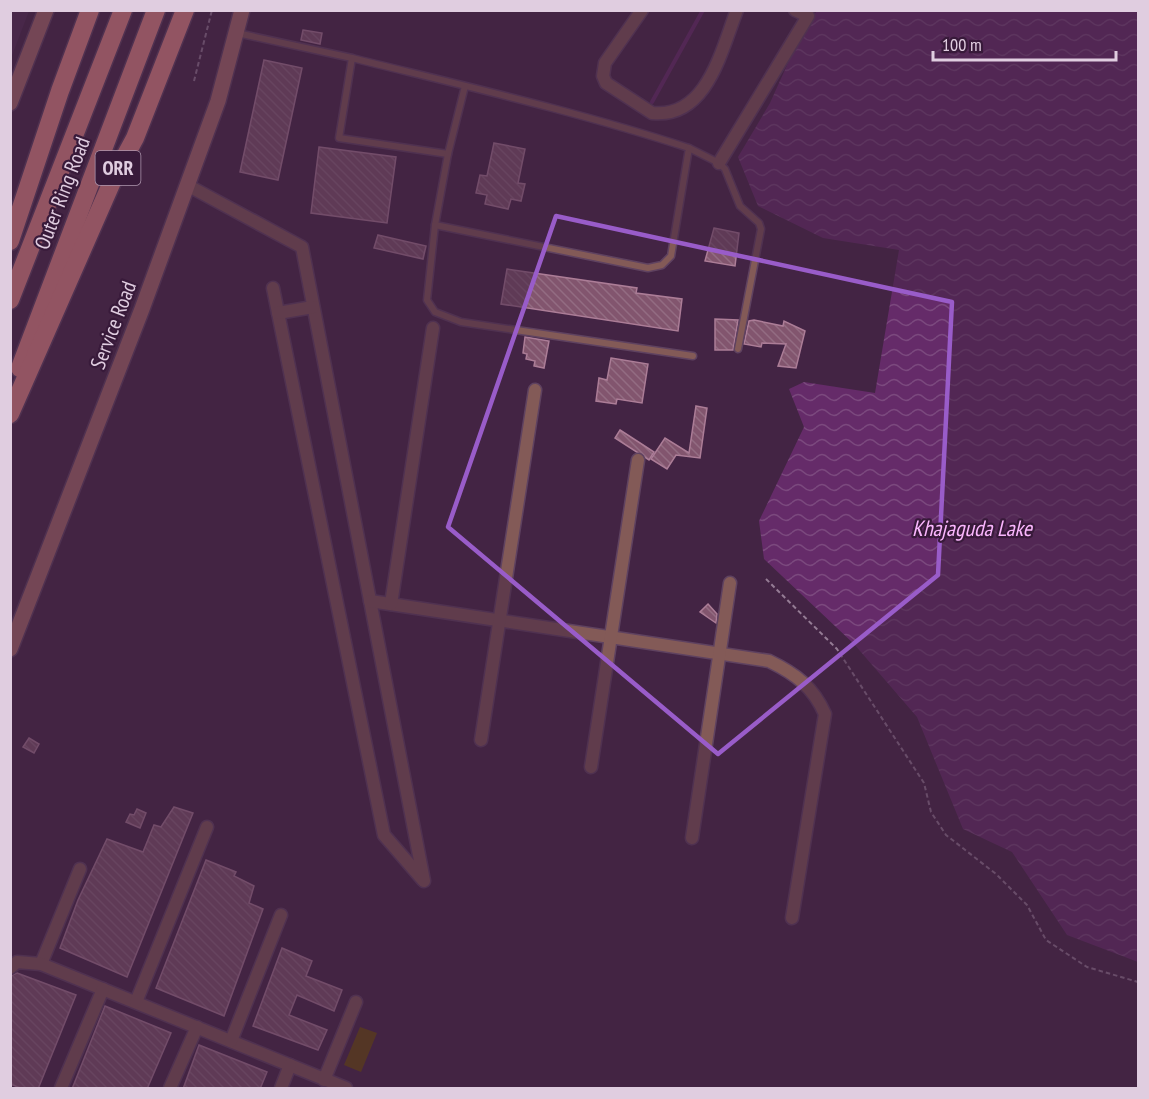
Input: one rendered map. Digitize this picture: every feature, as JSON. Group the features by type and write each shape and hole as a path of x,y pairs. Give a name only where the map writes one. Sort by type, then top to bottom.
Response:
{"highway":[{"path":"10,241 60,91 90,10"},
{"name":"Outer Ring Road","path":"10,300 123,10"},
{"name":"Outer Ring Road","path":"10,393 156,10"},
{"name":"ORR","path":"10,414 114,175 135,138 185,10"}],"main road":[{"path":"10,103 46,10"},
{"name":"Service Road","path":"10,649 218,101 242,10"}],"street":[{"path":"642,10 604,63 603,76 606,83 652,113 659,114 684,109 700,94 708,81 737,10"},
{"path":"719,163 809,13 795,10"},
{"path":"187,186 302,247 424,881 384,835 273,288"},
{"path":"278,313 313,307"},
{"path":"391,604 433,328"},
{"path":"481,740 535,390"},
{"path":"591,767 638,460"},
{"path":"692,838 730,583"},
{"path":"370,601 769,661 795,674 816,694 825,714 792,918"},
{"path":"136,1002 207,827"},
{"path":"41,963 80,870"},
{"path":"231,1041 281,915"},
{"path":"10,968 16,962 41,963 346,1089"},
{"path":"62,1089 103,988"},
{"path":"324,1080 356,1002"},
{"path":"170,1089 197,1027"},
{"path":"281,1089 290,1065"}],"lane":[{"path":"236,32 465,86 689,148 719,163 730,175 740,206 759,223 761,230 738,349"},
{"path":"352,58 339,138 447,154"},
{"path":"465,86 447,154 435,225 427,300 435,312 460,322 693,356"},
{"path":"435,225 648,268 662,265 671,256 674,243 689,148"}],"path":[{"path":"194,81 212,10"},
{"path":"766,579 837,649 924,783 931,812 946,835 996,874 1027,905 1046,940 1086,967 1138,982"}],"highlighted area":[{"path":"556,216 952,302 938,575 718,754 448,527"}],"shaded area":[{"path":"10,11 29,11 11,58"},
{"path":"360,1027 377,1033 361,1072 344,1065"}],"water":[{"name":"Khajaguda Lake","path":"817,11 1138,11 1138,962 1067,935 1012,852 963,829 917,717 854,644 764,559 759,521 804,427 789,389 804,382 875,393 899,250 823,238 758,206 738,157 770,103 806,23"}],"building":[{"path":"303,30 322,33 320,44 301,40"},
{"path":"264,60 302,68 278,180 240,172"},
{"path":"494,143 525,149 518,183 525,184 521,201 511,199 508,209 485,204 487,195 476,193 480,175 487,176"},
{"path":"319,147 396,157 387,223 311,213"},
{"path":"714,228 739,233 735,266 705,261"},
{"path":"378,235 426,246 423,259 374,248"},
{"path":"507,269 637,288 636,293 682,299 678,331 501,304"},
{"path":"715,319 738,320 733,350 715,350"},
{"path":"749,321 783,326 784,321 805,331 796,368 778,366 786,344 762,343 761,347 744,344"},
{"path":"525,337 549,341 544,368 534,366 535,361 526,359 527,354 523,353"},
{"path":"611,358 648,364 642,403 617,399 616,404 596,401 599,378 607,380"},
{"path":"696,406 707,408 700,458 676,455 667,469 651,459 665,438 689,453"},
{"path":"620,430 654,452 649,460 615,438"},
{"path":"708,604 717,614 716,623 700,612"},
{"path":"29,738 39,744 34,753 23,747"},
{"path":"174,807 193,813 127,977 60,948 78,900 107,839 143,852 154,825 161,827"},
{"path":"137,809 146,813 140,828 126,822 130,814 134,815"},
{"path":"206,860 236,872 234,876 254,886 249,903 263,909 224,1016 156,988"},
{"path":"282,948 312,961 306,976 342,990 334,1011 297,995 289,1015 327,1030 318,1050 253,1026"},
{"path":"17,973 76,995 38,1089 23,1089 10,1084 10,976"},
{"path":"105,1006 171,1033 147,1089 72,1089"},
{"path":"199,1045 267,1072 260,1089 183,1089"}],"waterway":[{"path":"652,102 703,10"}]}
